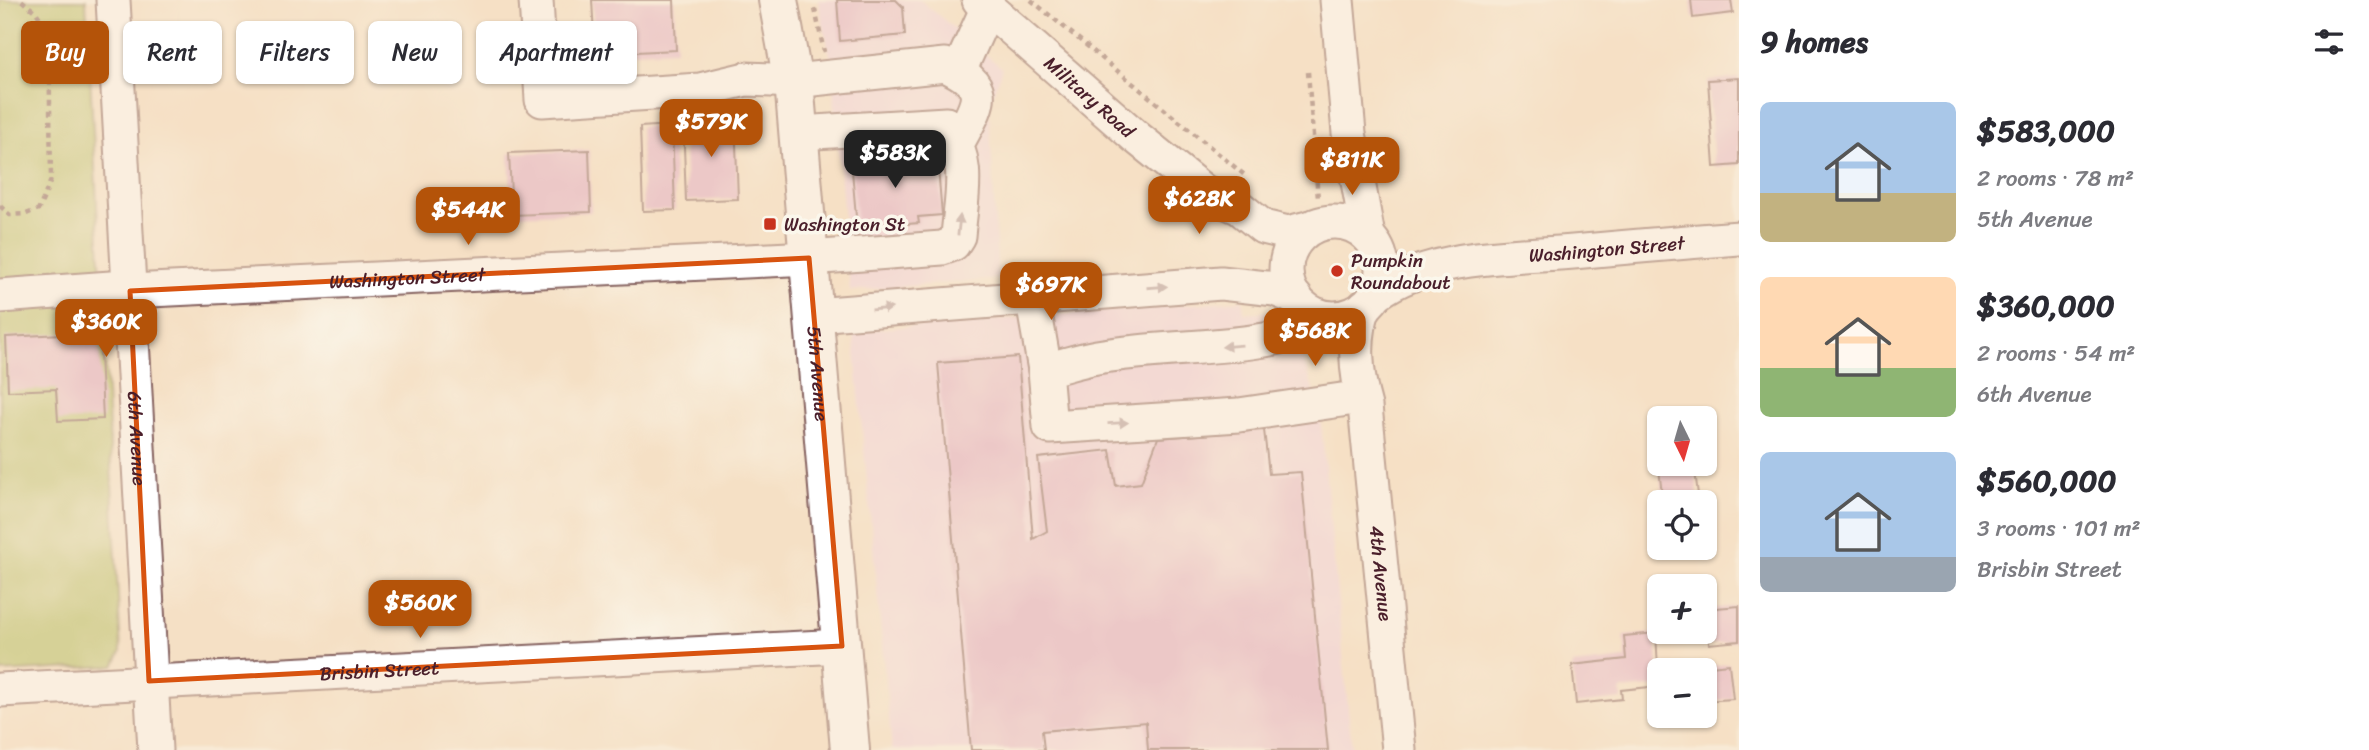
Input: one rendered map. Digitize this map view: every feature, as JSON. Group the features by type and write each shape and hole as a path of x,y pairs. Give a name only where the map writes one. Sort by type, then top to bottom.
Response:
{"main road":[{"name":"5th Avenue","path":"778,0 794,81 850,750"}],"street":[{"name":"6th Avenue","path":"113,0 149,681 155,750"},
{"path":"536,0 542,100 700,90 746,79 794,81 945,65 968,75 978,88 978,103 958,142 946,124 799,134"},
{"path":"814,315 1221,283 1275,289 1328,318 1344,317 1370,300 1383,273 1381,257 1371,239 1349,133 1337,0"},
{"path":"959,71 984,4"},
{"name":"Military Road","path":"984,4 1136,137 1203,191 1240,208 1264,227 1288,233 1317,220"},
{"path":"1045,370 1097,357 1253,344 1297,336 1303,302 1287,259 1293,245 1335,206 1349,133"},
{"name":"Washington Street","path":"0,296 111,288 130,291 808,258 942,248 953,244 958,236 964,161 958,142"},
{"name":"Military Road","path":"1203,191 1212,211 1265,250 1303,302"},
{"path":"1317,220 1349,224 1371,239"},
{"name":"Washington Street","path":"1370,300 1415,273 1474,260 1739,237"},
{"name":"Washington Street","path":"1371,239 1403,254 1474,260"},
{"path":"1032,296 1045,370 1049,427 1239,415 1363,397"},
{"name":"4th Avenue","path":"1370,300 1357,324 1399,750"},
{"name":"4th Avenue","path":"1303,302 1363,397"},
{"name":"Brisbin Street","path":"0,690 842,646"}],"path":[{"path":"0,206 10,215 26,215 39,209 51,180 50,32 36,12 21,0"},
{"path":"1031,0 1255,184"},
{"path":"1307,72 1318,200 1317,220"}],"highlighted area":[{"path":"809,258 842,646 149,681 130,291"}],"shaded area":[{"path":"818,0 920,0 1002,68 989,106 998,279 850,291 831,60"},
{"path":"1243,300 1244,313 1275,311 1303,356 1320,413 1352,750 892,750 853,331"}],"green space":[{"path":"0,0 86,0 87,21 21,21 21,84 91,84 121,652 114,666 0,672"}],"building":[{"path":"592,0 674,0 676,50 637,52 637,21 593,21"},
{"path":"837,0 896,0 903,7 905,35 840,41"},
{"path":"1691,0 1731,0 1733,13 1693,18"},
{"path":"1739,78 1739,165 1714,167 1708,80"},
{"path":"735,118 738,199 686,201 683,120"},
{"path":"672,125 675,210 643,211 640,127"},
{"path":"589,150 591,212 512,215 509,153"},
{"path":"912,153 913,158 937,156 942,215 918,217 919,223 857,228 851,159"},
{"path":"99,332 103,419 58,421 56,389 8,391 6,337"},
{"path":"1018,357 1033,539 1047,531 1038,458 1110,450 1116,486 1141,483 1158,438 1264,430 1269,474 1301,472 1328,750 1148,750 1146,722 1042,731 1044,750 971,750 938,363"},
{"path":"1660,476 1696,476 1697,490 1662,490"},
{"path":"1739,606 1739,641 1717,643 1717,608"},
{"path":"1647,634 1647,644 1657,644 1657,658 1647,658 1647,687 1621,690 1622,699 1576,704 1572,665 1626,659 1624,636"},
{"path":"1729,664 1733,699 1717,700 1717,665"}],"place":[{"name":"Washington St","path":"770,224"},
{"name":"Pumpkin Roundabout","path":"1337,271"}]}
